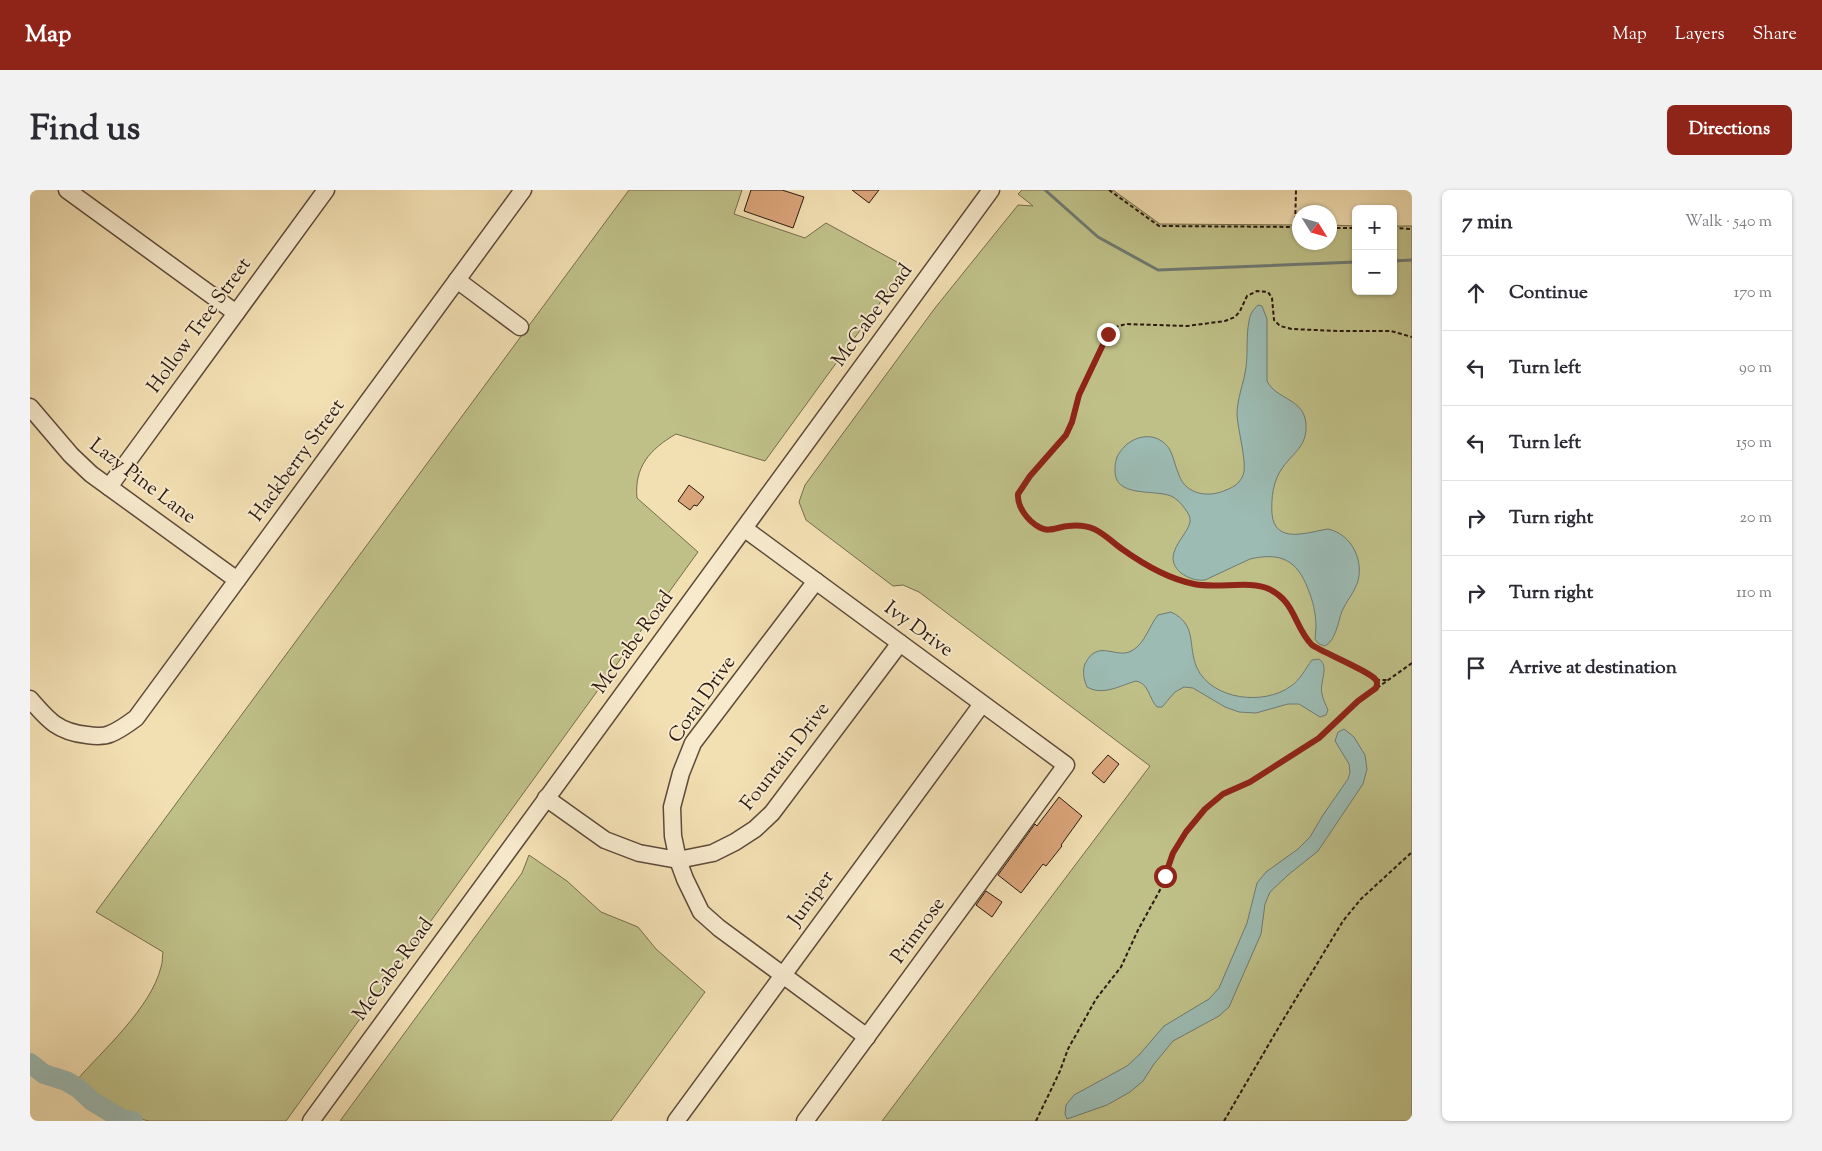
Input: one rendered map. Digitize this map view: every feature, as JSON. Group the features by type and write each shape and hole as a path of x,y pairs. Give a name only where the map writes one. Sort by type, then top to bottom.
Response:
{"street":[{"path":"67,190 236,313"},
{"name":"Hollow Tree Street","path":"109,486 326,190"},
{"name":"Hackberry Street","path":"30,699 49,721 75,734 109,735 136,718 523,190"},
{"name":"McCabe Road","path":"310,1121 745,529 991,190"},
{"path":"458,280 520,327"},
{"name":"Lazy Pine Lane","path":"30,407 91,474 238,580"},
{"name":"Ivy Drive","path":"745,529 1066,765"},
{"name":"Coral Drive","path":"816,581 693,743 681,773 672,807 673,836 678,860 701,912 719,928 867,1037"},
{"name":"Fountain Drive","path":"678,860 713,853 735,842 755,829 772,813 900,643"},
{"name":"Juniper","path":"676,1121 982,704"},
{"name":"Primrose","path":"805,1121 1066,765"},
{"path":"546,798 605,840 639,853 678,860"}],"path":[{"path":"1109,190 1159,226 1292,227"},
{"path":"1296,190 1296,205"},
{"path":"1337,228 1352,228"},
{"path":"1397,228 1412,229"},
{"path":"1391,680 1382,681 1374,679 1312,645 1307,640 1289,606 1268,589 1252,585 1212,587 1191,584 1162,572 1134,556 1093,528 1070,526 1048,530 1042,529 1033,523 1024,512 1018,502 1018,494 1030,476 1066,435 1072,422 1079,395 1097,355 1108,334 1116,327 1126,324 1187,326 1225,321 1238,314 1250,293 1263,291 1268,292 1272,298 1275,322 1283,327 1338,331 1390,331 1412,337"},
{"path":"1036,1121 1060,1071 1068,1049 1096,999 1122,967 1138,930 1160,890 1173,853 1200,814 1219,797 1250,782 1319,738 1358,701 1391,680 1412,663"},
{"path":"1374,679 1377,686 1374,690"},
{"path":"1224,1121 1343,921 1361,900 1412,852"}],"green space":[{"path":"629,190 742,190 734,214 805,238 826,223 906,267 765,461 676,434 651,453 641,468 638,477 637,498 698,552 286,1121 149,1121 124,1115 102,1104 75,1082 137,1013 156,982 162,963 163,952 96,912"},
{"path":"1022,190 1113,190 1160,224 1292,225 1292,250 1337,250 1337,225 1352,226 1352,295 1397,295 1397,226 1412,226 1412,1121 882,1121 1150,766 919,592 903,585 893,586 806,520 799,502 805,485 935,308 1018,205 1033,206 1018,194"},
{"path":"529,855 567,881 601,912 638,927 656,949 705,992 611,1121 340,1121 522,873"}],"water":[{"path":"1258,305 1262,306 1267,319 1267,381 1277,392 1301,409 1306,425 1302,444 1283,467 1275,483 1272,496 1274,524 1279,530 1286,533 1302,534 1328,529 1336,532 1350,543 1358,558 1359,576 1357,584 1342,611 1332,640 1325,646 1319,644 1315,639 1314,608 1304,579 1293,565 1279,558 1261,557 1250,559 1205,580 1195,580 1186,576 1175,566 1173,560 1176,546 1190,522 1189,515 1185,509 1171,496 1128,489 1116,479 1115,465 1119,454 1125,446 1138,438 1152,437 1159,439 1170,450 1182,482 1192,491 1212,494 1232,487 1240,481 1244,472 1244,466 1237,409 1246,367 1249,319"},
{"path":"1171,612 1185,623 1188,629 1194,660 1204,679 1226,693 1253,698 1280,692 1298,680 1312,660 1319,659 1324,666 1321,689 1328,710 1326,715 1320,717 1299,704 1288,704 1256,713 1239,712 1225,707 1193,688 1184,687 1175,692 1162,707 1157,707 1144,685 1140,682 1136,681 1099,691 1087,687 1084,670 1090,656 1102,651 1127,653 1133,650 1144,639 1158,615"},
{"path":"1344,729 1354,737 1365,755 1367,769 1363,784 1318,851 1270,892 1265,904 1261,934 1229,1007 1219,1016 1173,1041 1143,1081 1130,1092 1107,1105 1067,1119 1065,1114 1066,1105 1074,1095 1127,1066 1164,1026 1209,999 1219,988 1247,923 1257,883 1266,872 1298,849 1310,837 1348,779 1350,772 1349,764 1335,741 1338,732"}],"building":[{"path":"751,190 782,190 804,197 793,228 744,211"},
{"path":"852,190 879,190 869,203"},
{"path":"689,485 704,497 697,506 694,505 690,510 678,501"},
{"path":"1108,755 1119,764 1104,783 1092,773"},
{"path":"1059,797 1082,816 1062,846 1046,866 1043,864 1021,893 998,875 1035,824 1037,826"},
{"path":"986,891 1002,902 992,917 976,905"}],"waterway":[{"path":"1045,190 1098,237 1158,270 1352,262"},
{"path":"1397,261 1412,260"},
{"path":"30,1063 44,1074 66,1081 78,1088 92,1101 122,1119 133,1121"}],"route":[{"path":"1108,334 1079,395 1072,422 1066,435 1030,476 1018,494 1020,505 1027,517 1039,528 1045,530 1070,526 1093,528 1115,544 1162,572 1191,584 1212,587 1262,586 1274,592 1289,606 1295,614 1307,640 1312,645 1318,650 1364,672 1376,680 1377,683 1376,688 1358,701 1319,738 1250,782 1223,794 1210,804 1186,832 1173,853 1165,876"}]}
